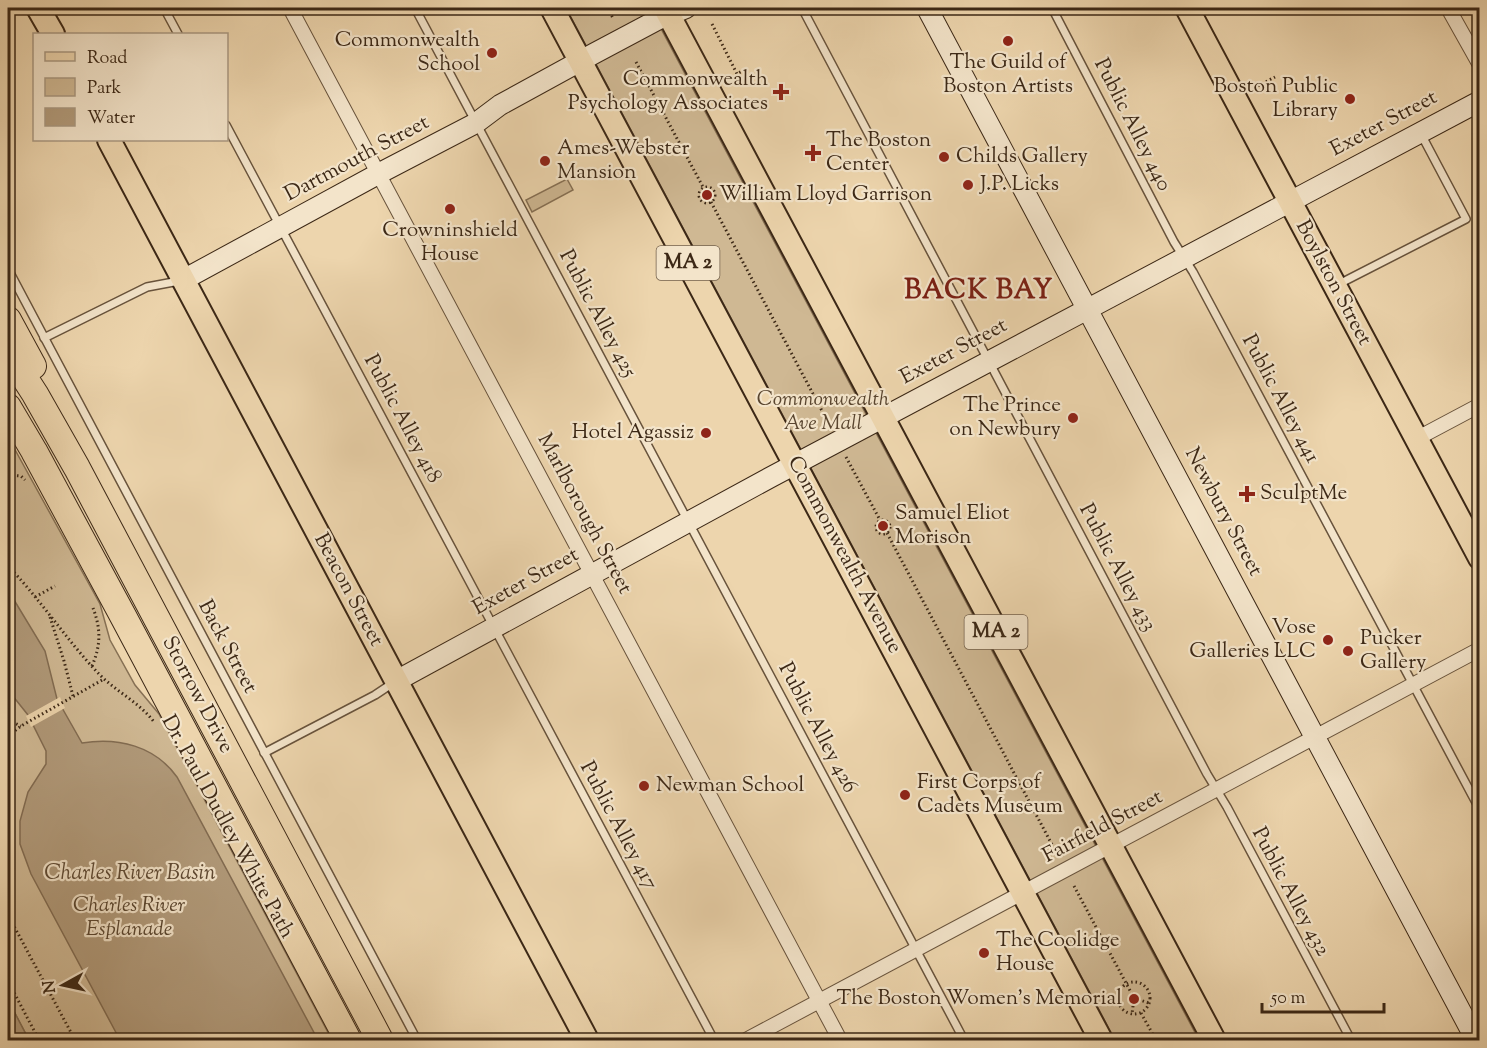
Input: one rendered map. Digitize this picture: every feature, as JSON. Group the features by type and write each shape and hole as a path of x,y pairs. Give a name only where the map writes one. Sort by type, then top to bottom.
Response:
{"highway":[{"path":"8,320 43,383 76,468"},
{"name":"Storrow Drive","path":"8,352 35,394 76,468 380,1041"},
{"name":"Storrow Drive","path":"8,407 128,626 348,1041"}],"main road":[{"path":"38,8 52,33"},
{"name":"Commonwealth Avenue","path":"552,8 1101,1041"},
{"name":"Newbury Street","path":"927,8 1089,308 1476,1041"},
{"name":"Boylston Street","path":"1187,8 1479,558"},
{"name":"Dartmouth Street","path":"183,280 476,123 500,105 673,10"},
{"name":"MA 2","path":"673,10 882,417 1214,1041"},
{"name":"Exeter Street","path":"396,681 882,417 1479,101"},
{"name":"Beacon Street","path":"110,141 587,1041"}],"street":[{"name":"Marlborough Street","path":"290,8 840,1041"},
{"path":"1448,8 1479,65"},
{"path":"1416,439 1479,405"},
{"name":"Fairfield Street","path":"746,1041 1479,649"}],"lane":[{"path":"164,8 177,33"},
{"name":"Public Alley 425","path":"415,8 688,521"},
{"name":"Public Alley 433","path":"802,8 1217,790"},
{"name":"Public Alley 440","path":"1052,8 1184,258"},
{"name":"Public Alley 418","path":"228,129 494,627"},
{"path":"1335,286 1466,219 1420,132"},
{"name":"Public Alley 441","path":"1184,258 1479,810"},
{"name":"Back Street","path":"8,269 417,1041"},
{"name":"Dartmouth Street","path":"44,338 147,287 183,280"},
{"name":"Public Alley 426","path":"688,521 964,1041"},
{"name":"Public Alley 417","path":"494,627 714,1041"},
{"name":"Exeter Street","path":"264,753 375,695 396,681"},
{"name":"Public Alley 432","path":"1217,790 1351,1041"}],"path":[{"path":"607,8 613,18"},
{"path":"712,24 737,74 742,71"},
{"path":"636,62 703,187"},
{"path":"1254,88 1275,77"},
{"path":"703,187 713,190 714,198 711,202"},
{"path":"703,187 699,191 699,199 705,203 711,202"},
{"path":"711,202 829,424"},
{"path":"846,457 880,520"},
{"path":"9,477 21,476 30,489"},
{"path":"880,520 886,520 889,523 890,528 886,533 882,534 876,530 875,525 880,520"},
{"path":"886,533 1058,856"},
{"name":"Dr. Paul Dudley White Path","path":"8,566 104,679 145,711 157,725"},
{"path":"35,597 55,586"},
{"path":"92,666 99,652 100,641 99,624 93,607"},
{"path":"49,614 71,697"},
{"path":"8,736 21,726 104,679"},
{"path":"8,720 21,726"},
{"path":"1074,886 1134,998 1132,1014"},
{"path":"8,915 75,1041"},
{"path":"8,981 39,1041"},
{"path":"1135,983 1144,986 1149,994 1149,1003 1141,1013 1132,1014 1124,1010 1119,1003 1120,991 1126,985 1135,983"},
{"path":"1134,998 1149,1003"},
{"path":"1141,1013 1156,1041"}],"green space":[{"name":"Commonwealth Ave Mall","path":"566,8 650,8 1199,1040 1115,1040"},
{"path":"567,179 573,190 532,212 526,200"},
{"name":"Charles River Basin","path":"8,437 100,604 110,640 135,685 159,714 332,1040 29,1040 8,1000"}],"water":[{"name":"Charles River Basin","path":"8,590 45,651 57,699 82,743 109,741 135,746 158,758 177,777 318,1040 120,1040 31,874 20,844 20,821 28,792 46,764 46,751 28,715 8,690"},
{"path":"8,1000 29,1040 8,1040"}],"pier":[{"path":"60,697 65,708 31,727 26,716"}],"place":[{"name":"The Guild of Boston Artists","path":"1008,41"},
{"name":"Commonwealth School","path":"492,53"},
{"name":"Commonwealth Psychology Associates","path":"781,92"},
{"name":"Boston Public Library","path":"1350,99"},
{"name":"The Boston Center","path":"813,153"},
{"name":"Childs Gallery","path":"944,157"},
{"name":"Ames-Webster Mansion","path":"545,161"},
{"name":"J.P. Licks","path":"968,185"},
{"name":"William Lloyd Garrison","path":"707,195"},
{"name":"Crowninshield House","path":"450,209"},
{"name":"The Prince on Newbury","path":"1073,418"},
{"name":"Hotel Agassiz","path":"706,433"},
{"name":"SculptMe","path":"1247,494"},
{"name":"Samuel Eliot Morison","path":"883,526"},
{"name":"Vose Galleries LLC","path":"1328,640"},
{"name":"Pucker Gallery","path":"1348,651"},
{"name":"Newman School","path":"644,786"},
{"name":"First Corps of Cadets Museum","path":"905,795"},
{"name":"The Coolidge House","path":"984,953"},
{"name":"The Boston Women's Memorial","path":"1134,999"}],"district":[{"name":"BACK BAY","path":"979,291"}],"park label":[{"name":"Charles River Esplanade","path":"129,918"}]}
